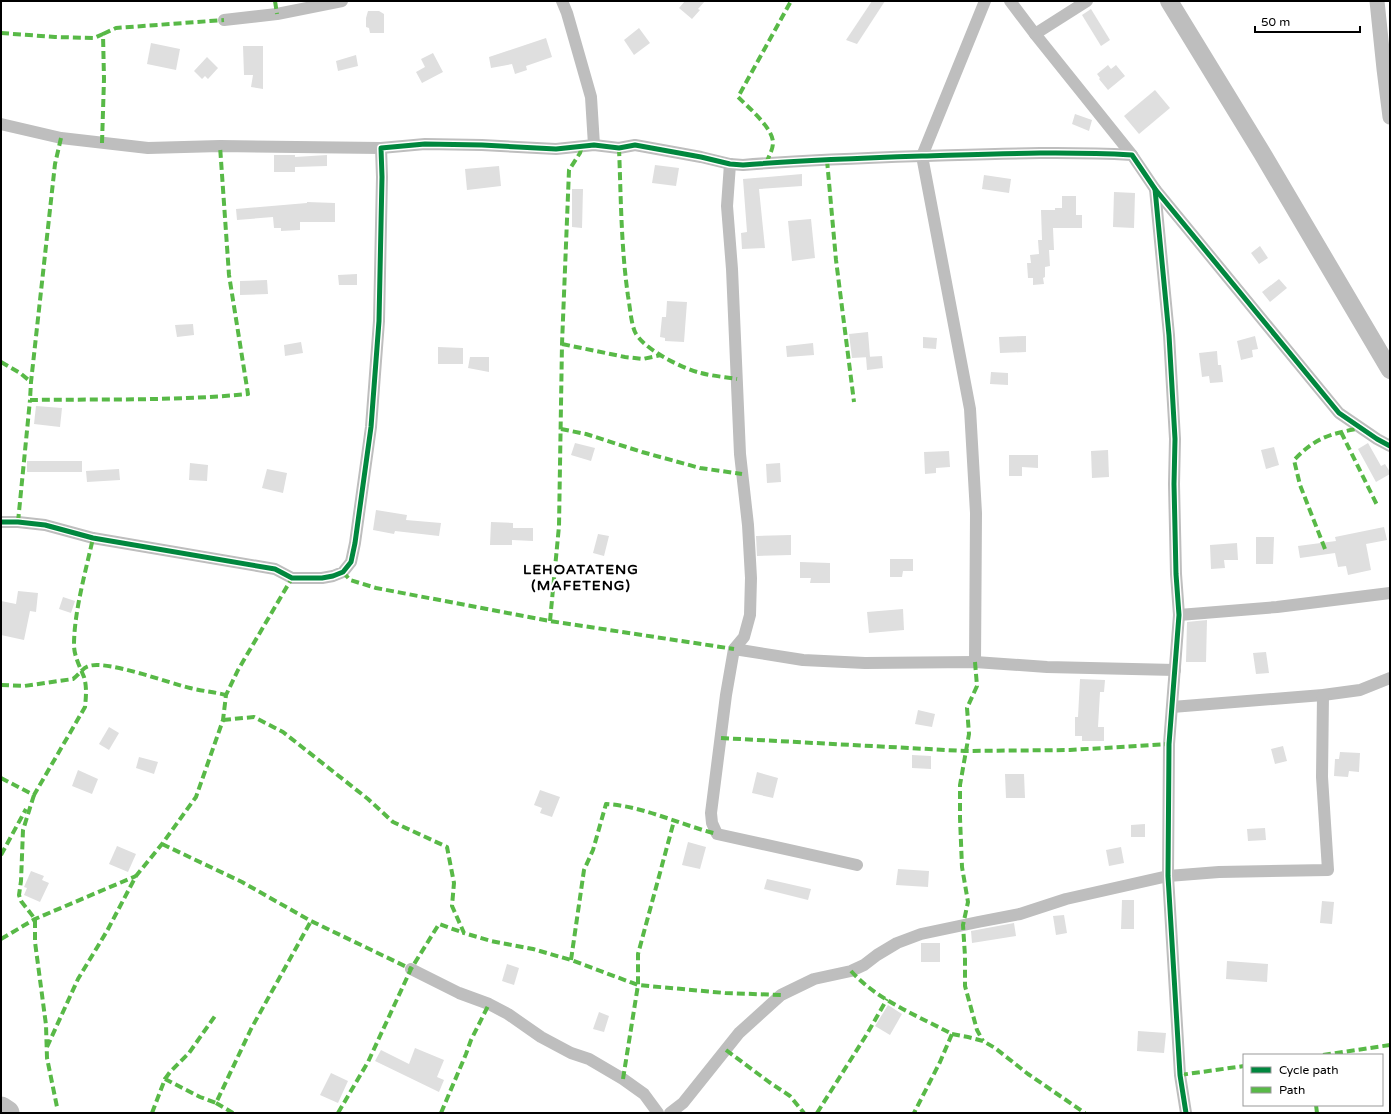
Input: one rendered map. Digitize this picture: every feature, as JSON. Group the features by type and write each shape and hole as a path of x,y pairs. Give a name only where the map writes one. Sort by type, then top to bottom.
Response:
{"main road":[{"path":"1170,1 1390,370"}],"street":[{"path":"224,20 284,13 342,1"},
{"path":"562,1 567,13 591,97 594,145"},
{"path":"975,662 976,513 970,409 922,156 985,1"},
{"path":"1010,1 1034,34 1132,155 1155,189 1339,413 1390,446"},
{"path":"1034,34 1087,1"},
{"path":"1377,1 1390,117"},
{"path":"1,124 61,138 148,148 220,146 381,148 425,144 556,149 594,145 619,148 635,145 730,164 743,165 879,157 1037,153 1132,155"},
{"path":"1,522 45,525 93,538 275,569 292,578 322,578 344,572 351,562 355,543 371,427 379,321 382,177 381,148"},
{"path":"730,164 728,206 733,284 740,454 748,525 751,578 750,615 744,638 734,649 726,695 711,813 712,823 717,834 857,865"},
{"path":"1155,189 1170,335 1175,439 1174,484 1179,615 1169,744 1168,876 1180,1075 1186,1113"},
{"path":"1179,615 1277,607 1390,593"},
{"path":"734,649 803,660 865,663 975,662 1047,667 1175,670"},
{"path":"1172,706 1323,695 1360,690 1390,678"},
{"path":"670,1113 683,1103 739,1033 781,995 814,979 851,971 864,965 897,943 921,934 1020,914 1066,899 1168,876 1219,872 1328,870 1322,777 1323,695"},
{"path":"411,969 459,993 489,1004 508,1014 541,1037 571,1053 589,1059 623,1079 644,1094 658,1113"}],"building":[{"path":"685,1 705,1 698,9 700,10 692,19 679,8"},
{"path":"872,1 885,1 857,44 846,40"},
{"path":"1091,9 1110,40 1101,46 1082,15"},
{"path":"368,11 379,11 384,14 384,33 370,33 369,28 366,27"},
{"path":"639,28 650,43 634,55 624,40"},
{"path":"546,38 552,57 526,66 527,70 515,74 512,64 491,68 489,57"},
{"path":"151,43 180,49 176,70 147,64"},
{"path":"243,46 263,46 263,89 251,87 253,75 244,75"},
{"path":"433,53 443,72 422,83 416,72 425,67 421,59"},
{"path":"356,55 358,66 338,71 336,61"},
{"path":"207,57 218,68 208,79 205,76 202,79 194,71"},
{"path":"1108,65 1111,69 1116,65 1125,76 1108,90 1097,74"},
{"path":"1155,90 1170,108 1139,134 1124,116"},
{"path":"1075,114 1092,120 1089,131 1072,124"},
{"path":"274,155 295,155 295,157 327,155 327,166 295,167 295,172 274,172"},
{"path":"655,165 679,168 676,186 652,183"},
{"path":"499,166 501,186 467,190 465,169"},
{"path":"802,174 802,186 759,189 765,248 742,249 741,233 747,232 743,179"},
{"path":"984,175 1011,179 1009,193 982,189"},
{"path":"572,189 583,189 582,228 572,227"},
{"path":"1114,192 1135,193 1134,228 1113,227"},
{"path":"1062,196 1076,196 1076,215 1082,215 1082,228 1053,228 1054,250 1049,250 1050,266 1045,267 1045,277 1043,278 1044,284 1033,285 1033,278 1028,278 1027,263 1031,263 1030,255 1039,254 1038,240 1042,240 1041,210 1055,210 1055,208 1062,208"},
{"path":"307,202 335,203 335,222 300,222 300,230 281,231 281,228 274,228 273,217 237,220 236,209"},
{"path":"811,219 815,258 792,261 788,221"},
{"path":"1260,246 1268,258 1259,264 1251,253"},
{"path":"357,274 357,285 339,285 338,275"},
{"path":"1279,279 1287,288 1270,302 1262,292"},
{"path":"267,280 268,294 240,295 240,281"},
{"path":"667,301 687,302 684,342 665,341 665,338 660,337 662,317 666,317"},
{"path":"193,324 194,335 177,337 175,325"},
{"path":"868,332 870,357 852,358 849,334"},
{"path":"1026,336 1026,352 1000,353 999,337"},
{"path":"1255,336 1258,349 1252,350 1253,357 1241,360 1237,341"},
{"path":"923,337 937,338 936,349 923,348"},
{"path":"301,342 303,353 285,356 284,345"},
{"path":"813,343 814,355 787,357 786,346"},
{"path":"438,347 463,348 463,364 438,364"},
{"path":"1217,351 1218,365 1221,365 1223,382 1210,383 1209,376 1202,377 1199,353"},
{"path":"882,356 883,368 867,370 866,357"},
{"path":"470,357 489,357 489,372 468,368"},
{"path":"991,372 1008,373 1008,385 990,384"},
{"path":"36,406 62,408 60,427 34,424"},
{"path":"575,443 595,448 591,461 571,455"},
{"path":"1368,443 1381,466 1385,464 1390,472 1390,474 1376,482 1358,449"},
{"path":"1274,447 1279,465 1266,469 1261,450"},
{"path":"1108,450 1109,477 1092,478 1091,451"},
{"path":"949,451 950,467 936,468 936,473 925,474 924,452"},
{"path":"1009,455 1038,455 1038,468 1022,467 1022,476 1009,476"},
{"path":"27,461 82,461 82,472 27,472"},
{"path":"190,463 208,465 207,481 189,480"},
{"path":"780,463 781,482 767,483 766,464"},
{"path":"119,469 120,480 87,482 86,471"},
{"path":"267,469 287,473 283,493 262,488"},
{"path":"376,510 407,515 406,520 441,523 439,536 395,531 394,534 373,530"},
{"path":"491,522 513,523 513,528 533,528 533,541 512,540 512,545 490,545"},
{"path":"1384,527 1387,540 1366,544 1371,570 1348,575 1346,566 1338,567 1335,553 1300,558 1298,546 1336,541 1335,537"},
{"path":"598,534 609,536 604,556 593,553"},
{"path":"791,535 791,555 757,556 756,536"},
{"path":"1256,537 1274,537 1273,564 1256,564"},
{"path":"1237,543 1238,560 1224,560 1225,568 1211,569 1210,545"},
{"path":"890,559 913,559 913,571 903,571 902,577 890,577"},
{"path":"800,562 830,563 830,583 810,583 811,578 800,578"},
{"path":"18,591 38,593 36,612 30,611 24,640 1,635 1,601 16,604"},
{"path":"63,597 75,601 71,613 59,609"},
{"path":"903,609 904,630 869,633 867,612"},
{"path":"1207,620 1206,662 1186,662 1187,622"},
{"path":"1266,652 1269,673 1256,674 1253,653"},
{"path":"1080,679 1105,680 1104,692 1100,692 1098,727 1104,727 1104,741 1082,741 1082,736 1075,736 1075,717 1078,717"},
{"path":"918,710 935,714 932,727 915,724"},
{"path":"109,727 119,733 109,750 99,744"},
{"path":"1283,746 1287,761 1275,764 1271,749"},
{"path":"1340,752 1360,753 1359,772 1349,771 1348,777 1334,776 1335,759 1339,759"},
{"path":"912,755 931,756 931,769 912,768"},
{"path":"139,757 158,762 154,774 136,768"},
{"path":"78,770 98,779 92,794 72,786"},
{"path":"757,772 778,778 773,798 752,793"},
{"path":"1005,774 1024,774 1025,798 1006,798"},
{"path":"540,790 560,797 552,817 540,813 542,808 534,805"},
{"path":"1145,824 1145,837 1131,837 1131,825"},
{"path":"1265,828 1266,840 1248,841 1247,829"},
{"path":"688,842 706,847 700,869 682,865"},
{"path":"117,846 136,854 128,872 109,864"},
{"path":"1121,847 1124,863 1109,866 1106,850"},
{"path":"898,869 929,871 928,887 896,885"},
{"path":"31,871 44,876 42,880 49,883 40,902 24,895 27,888 24,887"},
{"path":"767,879 811,889 808,900 764,889"},
{"path":"1122,900 1134,900 1134,929 1121,929"},
{"path":"1322,901 1334,902 1332,924 1320,923"},
{"path":"1064,915 1067,933 1056,935 1053,916"},
{"path":"1014,923 1016,936 972,943 971,931"},
{"path":"921,943 940,943 940,962 921,962"},
{"path":"1227,961 1268,964 1267,982 1226,979"},
{"path":"507,964 519,968 514,985 502,981"},
{"path":"888,1005 902,1014 890,1035 875,1026"},
{"path":"599,1012 609,1016 604,1032 593,1029"},
{"path":"1138,1031 1166,1033 1164,1053 1137,1051"},
{"path":"415,1048 444,1060 437,1077 444,1080 439,1092 375,1061 381,1050 409,1064"},
{"path":"331,1073 348,1081 338,1103 320,1095"}],"waterway":[{"path":"1,1109 7,1113"}],"marked path":[{"path":"275,1 277,14"},
{"path":"766,163 771,153 773,142 772,136 759,118 738,97 791,1"},
{"path":"103,34 116,28 224,20"},
{"path":"1,33 94,38 103,34 104,79 102,143"},
{"path":"61,138 55,164 30,400 166,399 248,394 229,275 220,146"},
{"path":"550,621 559,526 562,344 569,170 580,153 582,146"},
{"path":"619,148 624,259 632,324 635,332 646,345 674,363 693,371 737,379"},
{"path":"827,160 836,260 854,402"},
{"path":"562,344 625,357 643,359 661,355"},
{"path":"1,362 20,373 31,382"},
{"path":"18,522 30,400"},
{"path":"1325,549 1300,485 1294,460 1309,446 1317,441 1341,432 1361,428"},
{"path":"561,429 586,434 642,452 700,468 742,474"},
{"path":"1341,432 1377,505"},
{"path":"1,778 34,795 85,707 86,684 75,653 74,645 76,619 93,538"},
{"path":"343,572 350,580 376,588 550,621 734,649"},
{"path":"47,1047 78,979 107,931 136,876 162,844 196,797 223,720 226,695 238,670 292,578"},
{"path":"975,662 977,686 967,708 969,734 960,785 960,818 962,867 968,902 963,925 965,986 977,1030 983,1041"},
{"path":"1,685 24,686 73,679 87,667 98,665 123,669 190,688 226,695"},
{"path":"223,720 254,717 283,732 368,799 393,822 447,847 454,883 452,906 464,933 491,941 533,949 571,960 638,985 725,993 781,995"},
{"path":"721,738 965,751 1070,750 1169,744"},
{"path":"34,795 23,830 19,895 21,901 35,919 35,942 46,1025 47,1058 57,1107"},
{"path":"571,960 584,870 593,850 606,804 634,808 717,834"},
{"path":"1,855 26,809"},
{"path":"623,1079 638,985 638,954 674,821"},
{"path":"162,844 242,882 311,921 411,969"},
{"path":"1,939 35,919 136,876"},
{"path":"152,1113 165,1079 200,1097 216,1103 251,1029 311,921"},
{"path":"338,1113 368,1062 411,969 439,924 464,933"},
{"path":"851,971 873,991 885,999 952,1034 940,1062 914,1113"},
{"path":"817,1113 867,1034 887,999"},
{"path":"441,1113 471,1040 489,1004"},
{"path":"165,1079 189,1053 215,1016"},
{"path":"952,1034 983,1041 995,1048 1028,1074 1085,1113"},
{"path":"1330,1054 1390,1045"},
{"path":"726,1050 790,1096 804,1113"},
{"path":"1180,1075 1243,1066"},
{"path":"216,1103 233,1113"},
{"path":"1316,1106 1317,1113"}],"cycle path":[{"path":"1,522 45,525 93,538 275,569 292,578 322,578 343,572 351,562 355,543 371,427 379,321 382,177 381,148 425,144 556,149 594,145 619,148 635,145 730,164 743,165 832,159 922,156 1053,153 1132,155 1155,189 1339,413 1390,446"},
{"path":"1155,189 1169,335 1175,439 1174,484 1176,574 1179,615 1169,744 1168,876 1180,1075 1186,1113"}],"district":[{"name":"LEHOATATENG (MAFETENG)","path":"581,578"}]}
